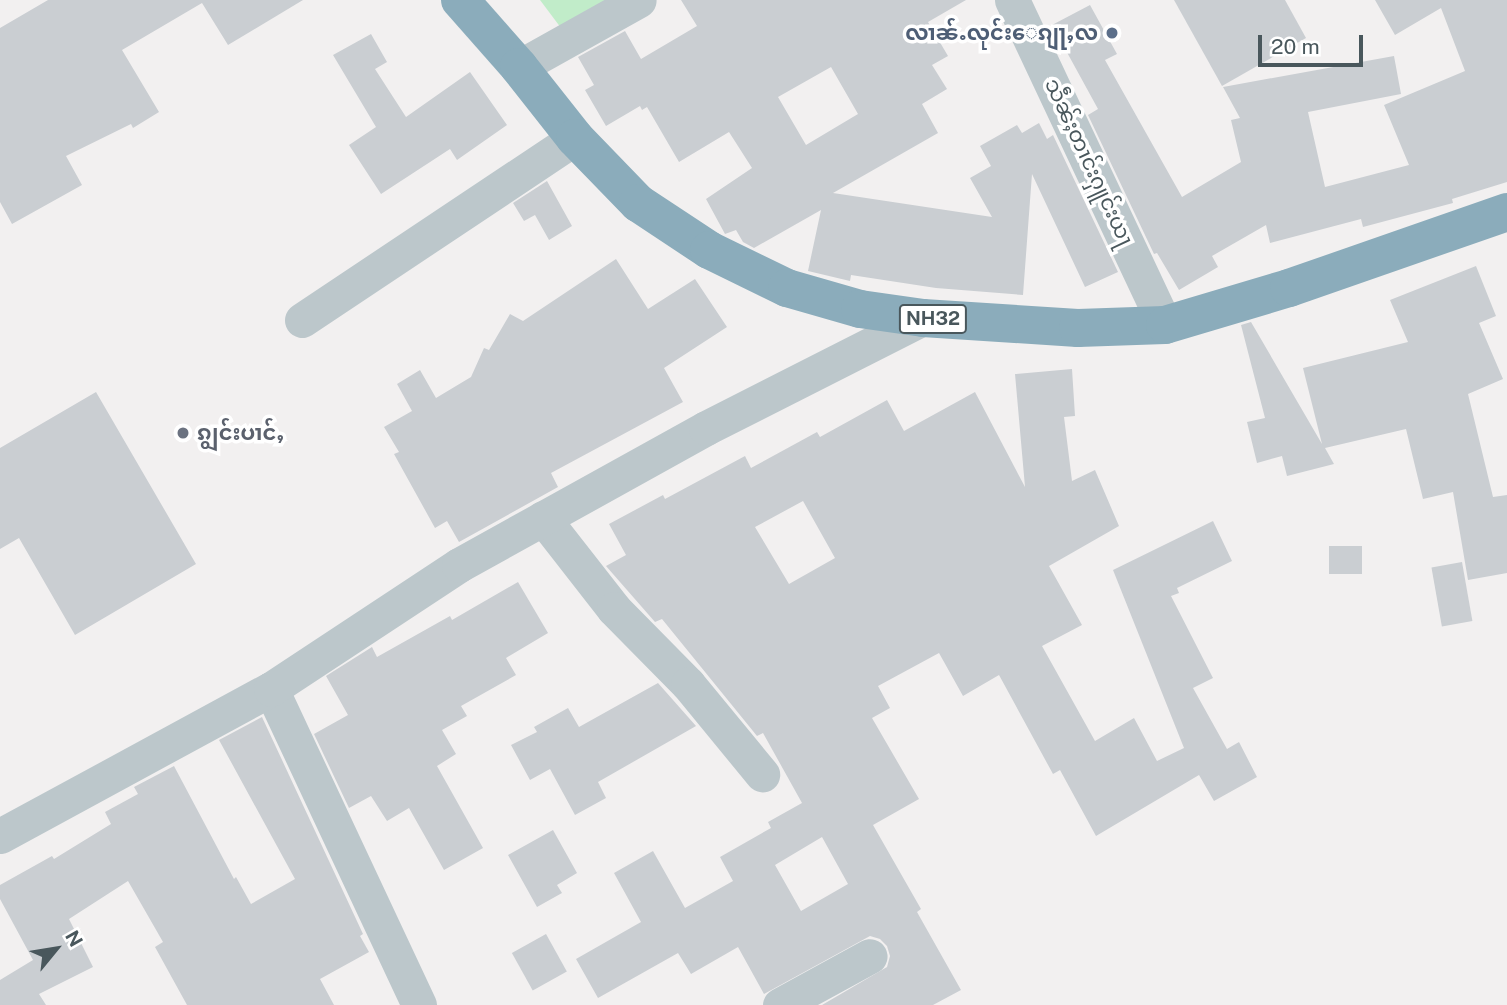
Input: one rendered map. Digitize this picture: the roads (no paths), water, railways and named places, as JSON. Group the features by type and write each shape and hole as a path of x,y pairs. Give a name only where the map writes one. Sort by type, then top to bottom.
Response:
{"highway":[{"name":"NH32","path":"460,0 519,67 575,138 638,203 709,250 787,288 860,309 923,318 1078,328 1165,325 1289,288 1507,212"}],"street":[{"path":"519,67 639,0"},
{"name":"သဵၼ်ႈတၢင်းႁူင်းယႃ","path":"1012,0 1165,325"},
{"path":"302,320 575,138"},
{"path":"0,836 271,689 459,565 706,428 923,318"},
{"path":"543,518 614,609 688,684 762,774"},
{"path":"271,689 419,1005"},
{"path":"780,1005 870,956"}],"place":[{"name":"လၢၼ်ႉလုင်းေၵျႃႇလ","path":"1112,33"},
{"name":"ၵျွင်းပၢင်ႇ","path":"183,433"}]}
